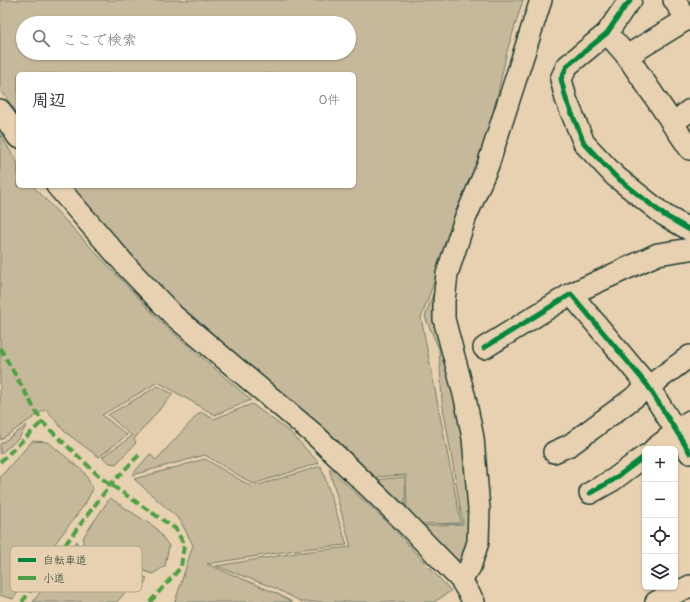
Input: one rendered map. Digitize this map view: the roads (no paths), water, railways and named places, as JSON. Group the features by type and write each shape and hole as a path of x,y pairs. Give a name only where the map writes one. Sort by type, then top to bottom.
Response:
{"street":[{"path":"461,580 470,567 478,542 479,509 472,438 465,398 444,319 447,274 465,219 488,165 542,0"},
{"path":"631,0 608,33 567,66 561,79 569,106 584,143 615,176 664,215 690,230"},
{"path":"627,56 687,19 674,0"},
{"path":"608,33 627,56 690,149"},
{"path":"0,110 16,134"},
{"path":"672,124 690,110"},
{"path":"59,188 129,269 174,316 315,435 396,513 461,580 474,602"},
{"path":"484,348 571,294 658,254 690,249"},
{"path":"571,294 683,426 690,453"},
{"path":"554,452 575,442 690,356"},
{"path":"658,446 683,426"},
{"path":"590,493 613,480 642,458"},
{"path":"656,602 690,586"}]}
